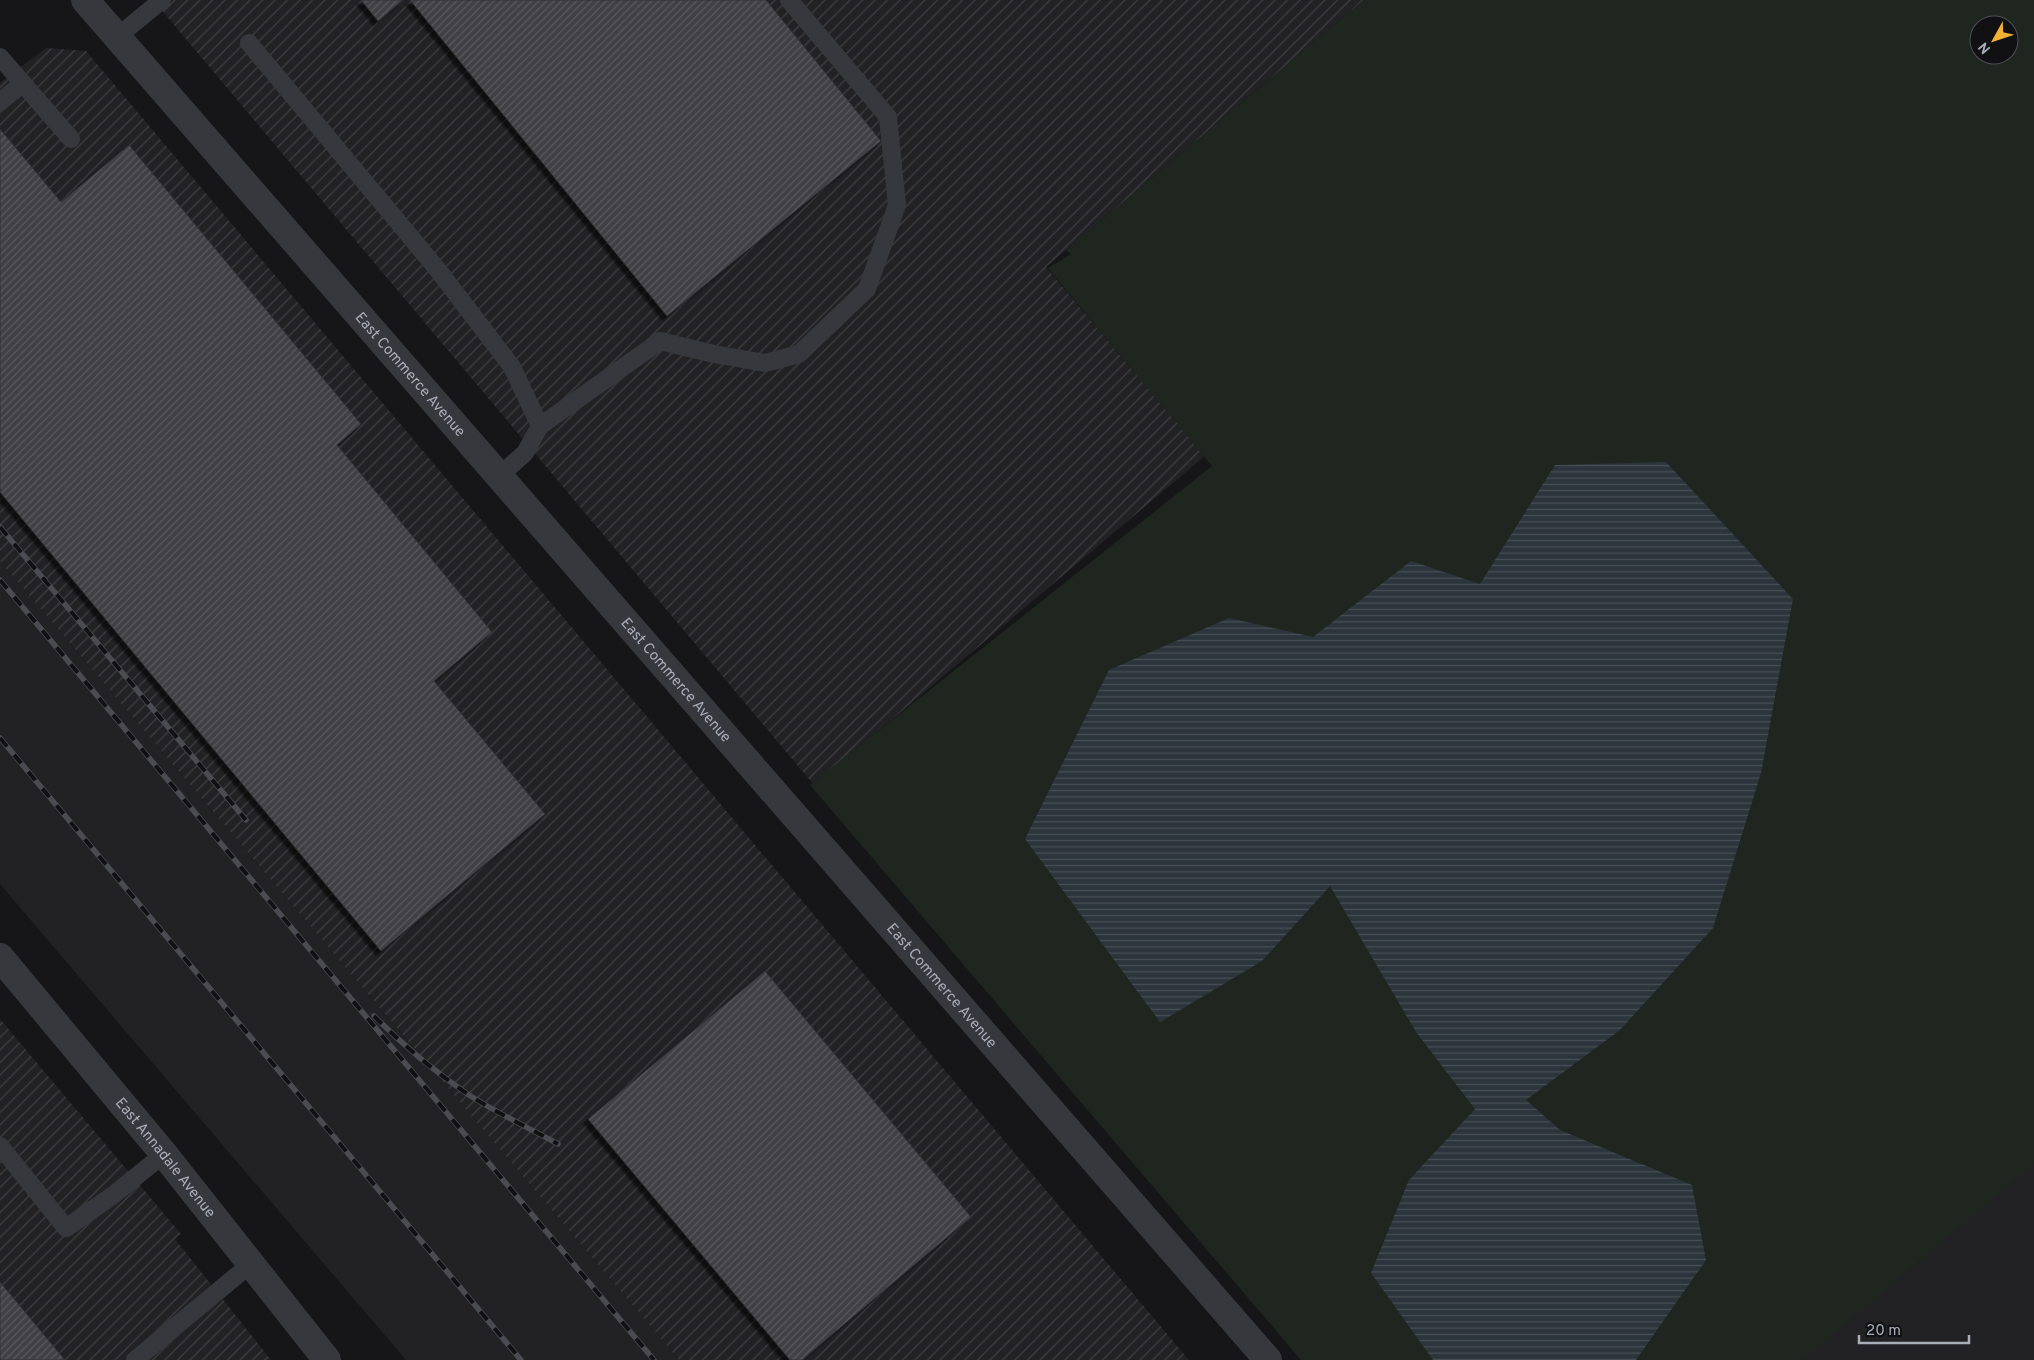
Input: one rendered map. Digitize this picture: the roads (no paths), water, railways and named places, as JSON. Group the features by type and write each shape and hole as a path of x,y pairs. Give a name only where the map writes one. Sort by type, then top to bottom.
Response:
{"street":[{"name":"East Commerce Avenue","path":"84,0 1268,1360"},
{"name":"East Annadale Avenue","path":"0,956 164,1154 327,1360"}],"lane":[{"path":"117,37 162,0"},
{"path":"499,476 525,453 540,426 660,341 714,354 765,363 800,354 867,289 897,205 888,117 789,0"},
{"path":"249,43 438,270 495,344 512,367 540,426"},
{"path":"0,57 71,139"},
{"path":"0,102 23,83"},
{"path":"0,1146 66,1228 112,1196 164,1154"},
{"path":"135,1360 252,1263"}],"railway":[{"path":"0,527 246,820"},
{"path":"0,580 654,1360"},
{"path":"0,738 521,1360"},
{"path":"374,1016 420,1058 469,1095 558,1144"}]}
